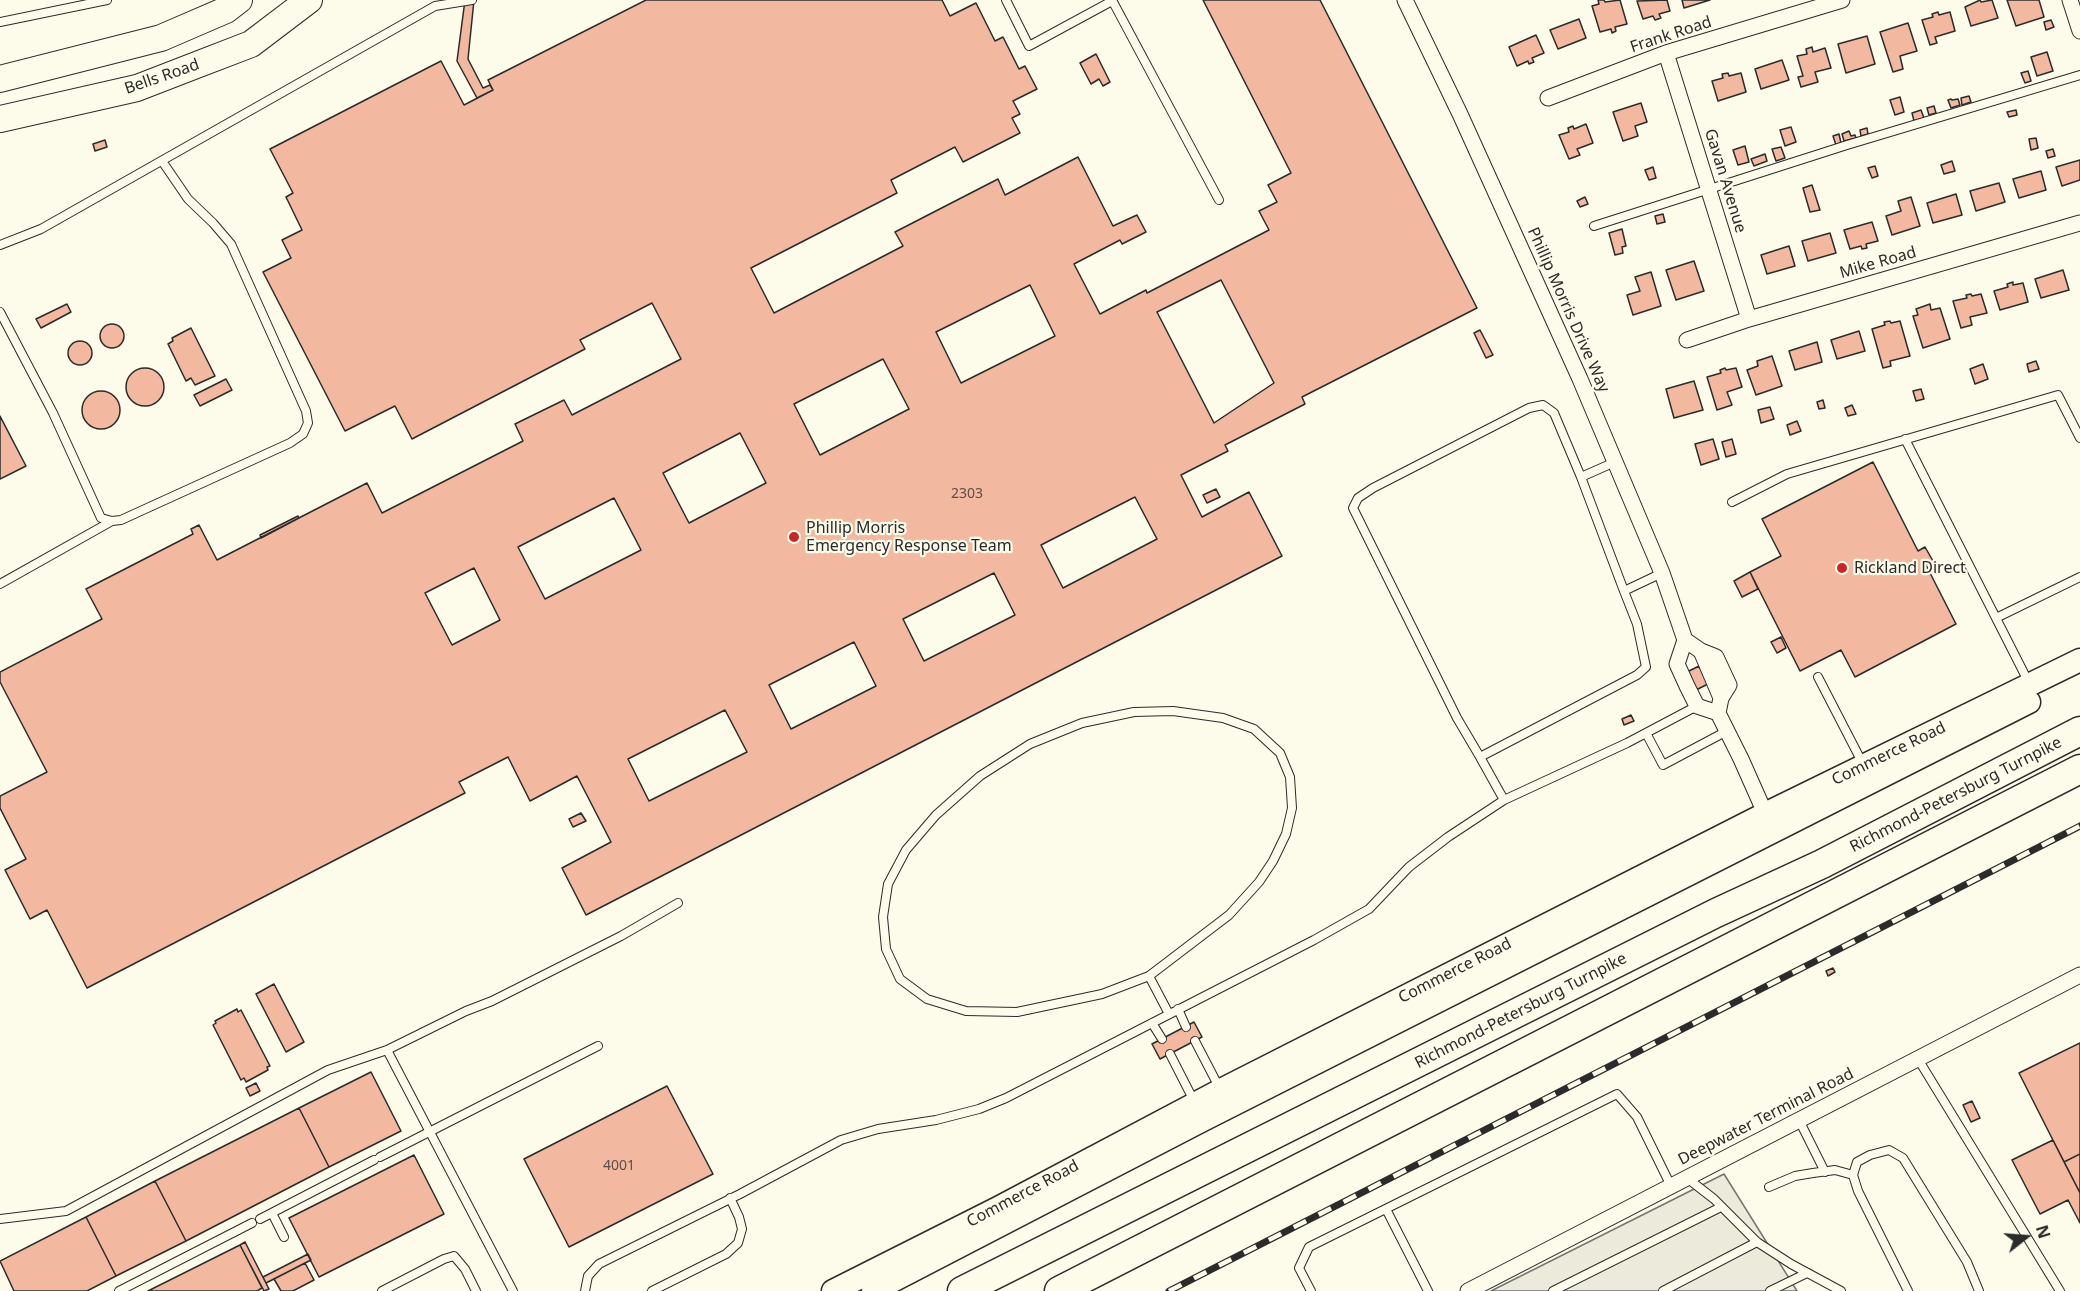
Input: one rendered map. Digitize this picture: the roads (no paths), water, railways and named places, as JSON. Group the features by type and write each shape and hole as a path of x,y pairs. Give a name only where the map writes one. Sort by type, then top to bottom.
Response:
{"highway":[{"name":"Richmond-Petersburg Turnpike","path":"962,1291 1716,913 1822,864 2080,731"},
{"name":"Richmond-Petersburg Turnpike","path":"1059,1291 2080,769"}],"main road":[{"path":"0,79 161,38 226,10 239,0"},
{"name":"Bells Road","path":"0,119 136,88 251,44 309,0"},
{"name":"Commerce Road","path":"873,1291 1225,1098 2033,691 2080,660"},
{"name":"Commerce Road","path":"2033,691 2080,676"},
{"name":"Commerce Road","path":"833,1291 998,1208 1199,1112"}],"street":[{"name":"Phillip Morris Drive Way","path":"1405,0 1470,135 1580,379 1662,573 1685,640"},
{"name":"Frank Road","path":"1548,98 1666,53 1842,0"},
{"path":"2070,0 2080,31"},
{"name":"Gavan Avenue","path":"1666,53 1749,319"},
{"name":"Mike Road","path":"1687,339 2080,223"},
{"path":"1720,705 1697,706 1677,664 1685,640 1701,651 1720,705 1727,731 1769,823"},
{"name":"Deepwater Terminal Road","path":"1468,1291 2080,975"}],"lane":[{"path":"0,22 107,0"},
{"path":"0,245 41,229 435,6 472,0"},
{"path":"1006,0 1029,46 1112,1 1219,200"},
{"path":"1594,226 1708,188 2080,75"},
{"path":"0,312 53,413 101,518 112,521 121,520 290,443 303,434 308,423 306,411 231,244 188,199 162,160"},
{"path":"1732,502 1787,474 2058,395 2080,438"},
{"path":"1480,757 1637,675 1647,667 1636,624 1581,477 1554,413 1543,405 1529,408 1373,488 1358,498 1353,508 1457,718 1504,800"},
{"path":"1905,439 2033,691"},
{"path":"1581,477 1616,462"},
{"path":"0,584 112,521"},
{"path":"1624,591 1662,573"},
{"path":"1995,618 2080,577"},
{"path":"1818,677 1868,774"},
{"path":"585,1291 588,1276 600,1264 841,1140 878,1129 936,1119 980,1108 1006,1098 1314,940 1369,909 1409,867 1448,837 1504,800 1627,743 1697,706"},
{"path":"1134,711 1173,711 1222,718 1254,729 1280,753 1290,777 1292,808 1286,834 1273,861 1259,882 1229,915 1149,976 1102,994 1017,1012 966,1011 927,999 900,979 886,949 883,917 888,884 906,850 936,815 980,776 1030,744 1082,723 1134,711"},
{"path":"1646,733 1663,765 1727,731"},
{"path":"0,1220 66,1211 328,1070 387,1050 502,996 621,936 678,903"},
{"path":"1149,976 1169,1014"},
{"path":"1178,1010 1186,1027"},
{"path":"1152,1023 1162,1039"},
{"path":"1195,1041 1225,1098"},
{"path":"119,1291 598,1046"},
{"path":"387,1050 513,1291"},
{"path":"1170,1054 1199,1112"},
{"path":"1918,1059 2060,1291"},
{"path":"1311,1291 1299,1268 1309,1247 1617,1094 1637,1117 1671,1186"},
{"path":"1799,1120 1825,1172"},
{"path":"1908,1291 1858,1191 1853,1175 1857,1162 1870,1155 1889,1150 1903,1158 1967,1262 1979,1291"},
{"path":"1769,1187 1795,1176 1835,1170 1853,1175"},
{"path":"1687,1178 1757,1242 1807,1273 1842,1291"},
{"path":"652,1291 726,1254 738,1243 742,1228 730,1198"},
{"path":"1553,1291 1721,1207"},
{"path":"1386,1209 1428,1291"},
{"path":"272,1213 284,1237"},
{"path":"1663,1291 1757,1242"},
{"path":"382,1291 444,1259 454,1257 465,1269 476,1291"},
{"path":"1770,1291 1807,1273"}],"railway":[{"path":"1169,1291 2080,826"}],"place":[{"name":"Phillip Morris Emergency Response Team","path":"794,537"},
{"name":"Rickland Direct","path":"1842,568"}]}
